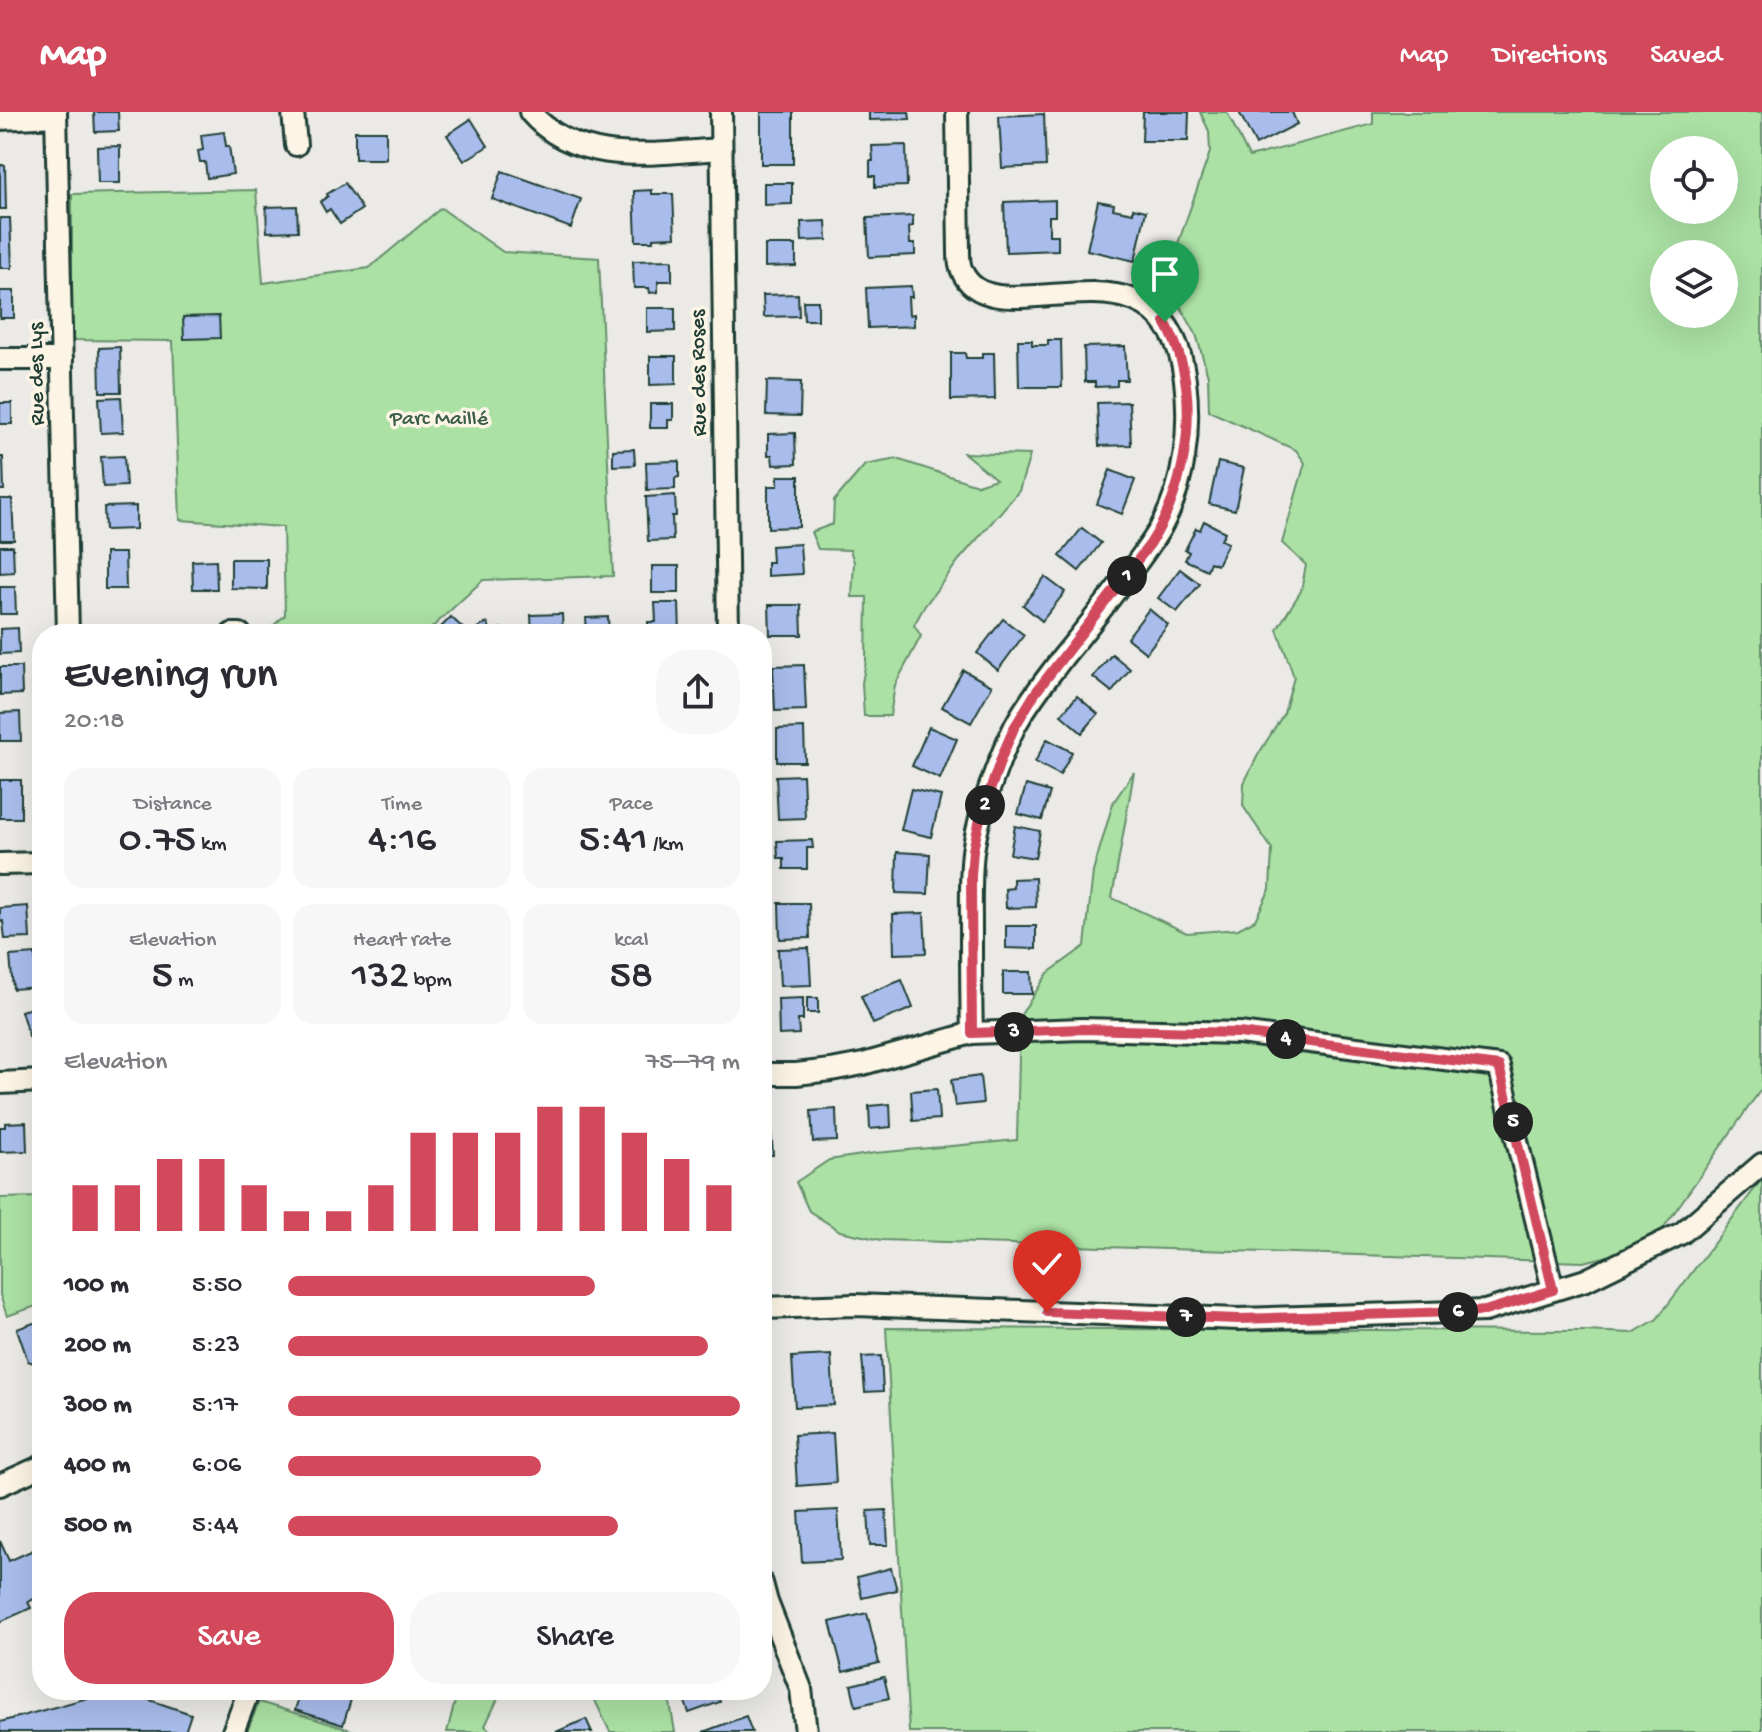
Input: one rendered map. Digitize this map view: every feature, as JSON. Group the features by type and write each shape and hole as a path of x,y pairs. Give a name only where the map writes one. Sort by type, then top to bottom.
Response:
{"street":[{"path":"293,112 296,145"},
{"path":"530,112 553,132 579,146 607,153 721,149"},
{"name":"Rue des Roses","path":"721,112 728,624"},
{"path":"957,112 959,253 961,269 967,280 986,293 1005,297 1109,293 1150,308 1165,322 1174,337 1185,380 1186,414 1186,446 1181,476 1162,525 1139,561 1024,710 1002,756 980,819 971,876 972,1033"},
{"path":"0,119 56,114"},
{"name":"Rue des Lys","path":"56,114 68,624"},
{"path":"0,359 62,359"},
{"path":"0,864 32,863"},
{"path":"772,1074 796,1074 863,1064 972,1033 1082,1029 1239,1033 1499,1066 1553,1290"},
{"path":"0,1083 32,1081"},
{"path":"772,1308 855,1305 1239,1319 1485,1311 1586,1280 1682,1233 1762,1164"},
{"path":"0,1485 32,1471"},
{"path":"772,1615 801,1689 806,1732"},
{"path":"233,1732 245,1700"}],"green space":[{"path":"1200,112 1227,112 1249,157 1373,124 1373,112 1762,112 1762,1088 1657,1237 1622,1253 1583,1262 881,1240 840,1231 809,1211 796,1182 829,1160 1017,1140 1020,1016 1048,973 1085,946 1093,872 1113,803 1134,772 1112,898 1187,933 1238,929 1255,920 1270,889 1272,849 1243,806 1244,783 1284,713 1294,677 1277,629 1301,591 1306,565 1282,543 1305,463 1296,450 1209,411 1208,376 1196,334 1179,304 1161,292 1210,152 1209,131"},
{"name":"Parc Maillé","path":"256,190 263,283 369,268 441,208 503,252 599,258 613,576 483,580 436,624 275,624 285,615 283,527 180,520 173,341 72,340 72,194"},
{"path":"964,453 1030,455 1019,491 959,560 914,625 921,636 895,685 890,716 864,716 862,683 866,661 867,597 852,597 854,562 850,550 818,549 811,532 833,524 834,501 865,465 897,459 977,485 996,479"},
{"path":"1762,1179 1762,1732 909,1732 886,1328 1633,1333 1657,1319"},
{"path":"32,1197 32,1307 7,1316 0,1295 0,1198"},
{"path":"455,1700 497,1700 485,1726 492,1732 447,1732"},
{"path":"595,1700 669,1700 675,1732 610,1732"},
{"path":"259,1702 357,1732 247,1732"}],"building":[{"path":"94,112 118,112 119,131 95,132"},
{"path":"761,112 793,112 793,164 761,164"},
{"path":"869,112 909,112 910,119 869,120"},
{"path":"1143,112 1189,112 1188,141 1142,141"},
{"path":"1239,112 1292,112 1297,124 1256,145"},
{"path":"1044,114 1046,166 1002,168 999,116"},
{"path":"471,119 488,146 464,161 447,135"},
{"path":"355,131 386,131 386,159 355,159"},
{"path":"224,132 233,174 207,178 205,162 200,162 198,151 203,150 201,135"},
{"path":"906,145 907,186 875,187 875,176 870,176 872,146"},
{"path":"120,146 120,183 98,183 97,147"},
{"path":"0,165 5,165 6,209 0,209"},
{"path":"502,171 581,199 571,228 492,199"},
{"path":"345,183 362,209 340,224 330,209 326,212 320,202"},
{"path":"764,183 792,183 792,204 764,205"},
{"path":"652,190 652,194 673,194 675,237 636,241 634,191"},
{"path":"1055,200 1055,216 1049,216 1049,235 1058,235 1058,250 1006,252 1004,202"},
{"path":"1098,201 1114,204 1113,209 1133,213 1133,208 1146,211 1135,261 1087,250"},
{"path":"297,206 298,231 267,232 266,207"},
{"path":"913,216 913,226 909,227 910,244 915,244 915,255 869,257 867,218"},
{"path":"0,218 10,218 12,268 0,268"},
{"path":"826,221 827,240 802,241 801,222"},
{"path":"765,245 796,245 796,266 765,267"},
{"path":"672,260 672,281 658,281 658,292 650,293 649,288 634,288 633,261"},
{"path":"911,286 909,315 914,314 914,326 868,328 866,288"},
{"path":"0,291 14,291 14,318 0,318"},
{"path":"798,294 799,316 764,317 763,295"},
{"path":"803,301 818,301 818,320 804,320"},
{"path":"647,308 675,308 675,331 647,332"},
{"path":"219,316 220,338 184,339 183,317"},
{"path":"1018,340 1032,340 1032,345 1048,345 1048,340 1061,340 1062,387 1019,387"},
{"path":"1125,346 1127,380 1117,380 1117,386 1095,387 1095,382 1085,382 1084,347"},
{"path":"120,347 121,392 100,392 99,348"},
{"path":"951,353 965,353 966,358 982,358 982,353 994,353 995,399 951,400"},
{"path":"650,356 676,356 676,384 650,385"},
{"path":"767,381 801,382 800,416 766,415"},
{"path":"121,397 123,432 101,433 99,398"},
{"path":"1129,402 1131,445 1099,446 1097,403"},
{"path":"0,403 12,403 12,424 0,424"},
{"path":"650,404 673,404 673,420 668,420 668,428 650,428"},
{"path":"795,433 796,464 773,465 772,455 768,455 768,434"},
{"path":"634,449 635,465 613,466 613,450"},
{"path":"124,456 126,486 103,487 101,457"},
{"path":"0,457 3,457 4,490 0,490"},
{"path":"679,461 675,489 647,490 646,462"},
{"path":"1218,462 1244,468 1235,510 1209,504"},
{"path":"1110,470 1135,480 1122,514 1097,504"},
{"path":"778,476 799,476 799,527 768,528 768,486 778,486"},
{"path":"675,495 673,540 648,541 646,497"},
{"path":"0,499 12,499 14,540 0,540"},
{"path":"136,506 136,529 105,530 104,507"},
{"path":"1204,521 1225,532 1221,540 1228,543 1217,565 1210,562 1207,570 1185,560 1189,552 1185,550 1196,528 1200,530"},
{"path":"1082,528 1101,543 1079,571 1060,556"},
{"path":"800,544 802,574 767,576 767,562 772,562 771,546"},
{"path":"0,546 13,546 14,572 0,573"},
{"path":"105,553 125,553 126,589 105,589"},
{"path":"231,559 267,559 267,589 231,588"},
{"path":"216,560 217,589 193,589 192,561"},
{"path":"652,566 679,566 679,593 652,593"},
{"path":"1180,569 1200,584 1177,612 1158,598"},
{"path":"1045,577 1065,592 1042,621 1023,605"},
{"path":"0,587 15,587 16,614 0,614"},
{"path":"655,603 679,603 680,624 648,624 656,622"},
{"path":"769,605 801,605 802,635 772,635"},
{"path":"1149,609 1168,625 1146,653 1127,638"},
{"path":"562,614 562,624 531,624 531,615"},
{"path":"451,617 459,624 444,624"},
{"path":"608,617 608,624 586,624 586,618"},
{"path":"1003,619 1024,635 998,670 977,653"},
{"path":"18,628 19,653 0,654 0,629"},
{"path":"1112,654 1130,669 1112,692 1093,677"},
{"path":"804,665 806,710 775,711 773,666"},
{"path":"0,667 21,667 22,694 0,695"},
{"path":"963,670 992,686 971,723 942,707"},
{"path":"1077,696 1098,714 1082,733 1061,715"},
{"path":"20,712 21,741 0,741 0,713"},
{"path":"929,727 957,739 940,779 912,766"},
{"path":"804,728 805,762 777,762 777,729"},
{"path":"1047,739 1072,752 1060,775 1035,762"},
{"path":"803,775 805,818 778,819 776,776"},
{"path":"0,780 21,780 21,818 0,818"},
{"path":"1026,785 1050,792 1042,820 1018,814"},
{"path":"911,789 941,796 931,837 901,830"},
{"path":"1015,826 1040,831 1035,858 1010,854"},
{"path":"812,840 813,848 807,848 807,869 784,869 784,858 778,858 777,841"},
{"path":"897,852 930,854 928,894 896,893"},
{"path":"1035,878 1036,907 1006,908 1005,889 1013,888 1013,879"},
{"path":"779,903 809,903 810,938 780,939"},
{"path":"28,906 30,938 5,939 0,908"},
{"path":"924,913 926,953 894,954 893,914"},
{"path":"1006,926 1036,926 1036,949 1006,948"},
{"path":"809,948 811,985 780,986 778,949"},
{"path":"32,954 32,987 13,989 10,956"},
{"path":"1003,972 1031,972 1032,994 1003,994"},
{"path":"902,980 913,1008 873,1024 861,996"},
{"path":"803,998 803,1020 798,1020 799,1034 779,1035 778,999"},
{"path":"807,998 818,998 818,1013 807,1013"},
{"path":"32,1008 32,1036 29,1037 21,1011"},
{"path":"980,1076 983,1103 955,1106 951,1080"},
{"path":"937,1089 939,1119 913,1121 911,1091"},
{"path":"890,1104 891,1127 870,1129 869,1106"},
{"path":"836,1109 837,1141 813,1142 811,1111"},
{"path":"26,1122 27,1151 0,1152 0,1127 5,1127 5,1123"},
{"path":"32,1324 32,1362 28,1361 17,1329"},
{"path":"831,1355 834,1405 795,1407 792,1357"},
{"path":"881,1356 883,1391 865,1392 862,1357"},
{"path":"833,1433 836,1483 797,1486 794,1435"},
{"path":"838,1510 841,1560 802,1562 799,1512"},
{"path":"886,1510 888,1545 870,1545 868,1511"},
{"path":"0,1541 9,1561 32,1551 32,1600 28,1602 31,1608 0,1622"},
{"path":"891,1568 897,1590 862,1598 857,1577"},
{"path":"867,1613 879,1663 843,1672 830,1622"},
{"path":"884,1677 889,1698 856,1706 851,1685"},
{"path":"81,1700 150,1700 191,1714 185,1732 0,1732 0,1722"},
{"path":"298,1700 351,1700 343,1725 295,1710"},
{"path":"684,1700 719,1700 720,1702 689,1713"},
{"path":"746,1716 752,1732 703,1732"},
{"path":"586,1719 592,1732 556,1732"}],"route":[{"path":"1047,1312 1239,1319 1485,1311 1553,1290 1499,1066 1239,1033 1082,1029 972,1033 973,850 980,819 1002,756 1014,728 1036,692 1150,544 1162,525 1181,476 1186,446 1185,380 1174,337 1165,322"}]}
